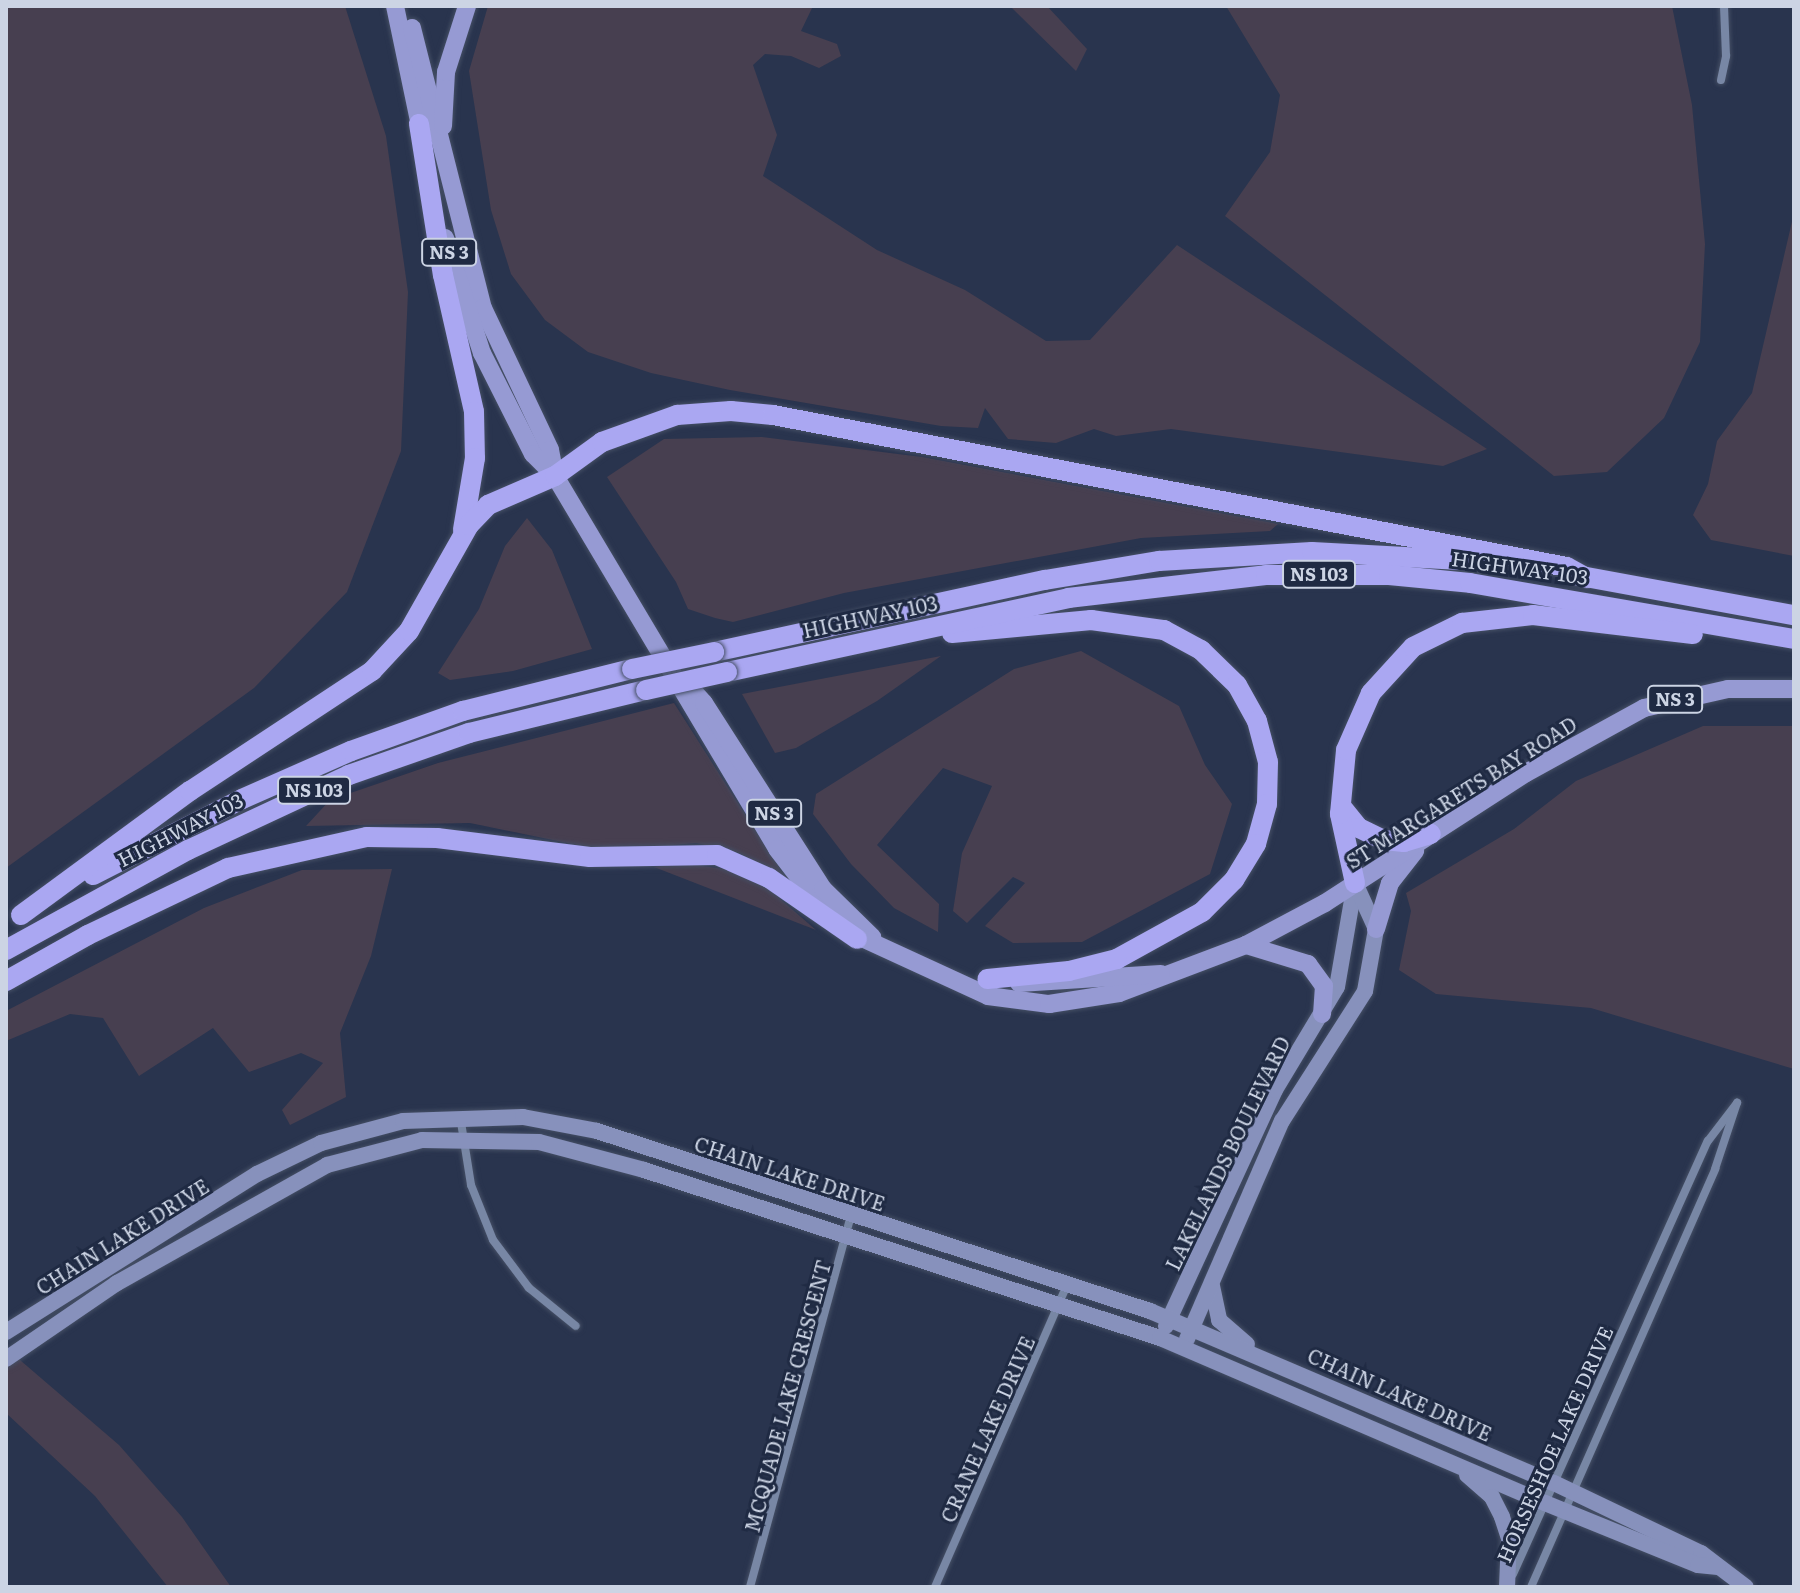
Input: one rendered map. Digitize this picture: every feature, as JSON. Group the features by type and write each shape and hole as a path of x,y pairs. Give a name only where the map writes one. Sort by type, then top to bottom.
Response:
{"highway":[{"path":"419,124 443,275 474,412 473,481 458,549"},
{"path":"14,920 190,791 372,671 409,631 469,525 488,505 555,476 602,442 644,424 692,412 731,411 1255,505 1567,567 1587,578"},
{"name":"HIGHWAY 103","path":"14,920 207,816 351,751 463,711 632,669 1045,580 1197,557 1392,554 1587,578 1794,615"},
{"name":"HIGHWAY 103","path":"6,950 188,850 349,775 469,733 646,690 1106,591 1185,580 1307,574 1484,585 1794,639"},
{"path":"1355,883 1339,802 1349,740 1371,693 1406,652 1454,625 1559,616 1794,649"},
{"path":"845,646 1091,620 1139,623 1171,633 1208,655 1237,685 1257,721 1269,770 1266,812 1248,859 1223,893 1178,929 1117,959 1069,971 987,979"},
{"path":"1339,802 1354,823 1377,838 1404,842 1431,834"},
{"path":"6,981 88,935 228,868 367,837 437,838 590,857 717,855 769,878 857,939"}],"main road":[{"name":"ST MARGARETS BAY ROAD","path":"395,6 419,124 470,321 533,454 555,476 675,671 690,708 777,849 816,902 857,939 882,947 988,996 1049,1004 1119,993 1246,945 1355,883 1526,773 1644,708 1728,689 1794,689"},
{"name":"ST MARGARETS BAY ROAD","path":"407,6 483,308 550,450 555,476"},
{"path":"448,172 443,123 446,72 467,6"},
{"name":"ST MARGARETS BAY ROAD","path":"675,671 704,703 823,889 882,947"},
{"path":"1376,929 1390,883 1431,834"},
{"path":"1246,945 1308,964 1324,986 1322,1014"},
{"name":"ST MARGARETS BAY ROAD","path":"957,980 1043,984 1163,974"}],"street":[{"path":"1721,80 1726,56 1724,6"},
{"path":"1355,883 1376,929"},
{"name":"LAKELANDS BOULEVARD","path":"1160,1338 1275,1090 1322,1014 1342,972 1355,883"},
{"name":"LAKELANDS BOULEVARD","path":"1183,1347 1282,1121 1362,999 1376,929"},
{"name":"HORSESHOE LAKE DRIVE","path":"1507,1587 1708,1141 1737,1103 1737,1115 1695,1214 1531,1587"},
{"path":"460,1115 474,1196 499,1250 529,1288 576,1326"},
{"name":"CHAIN LAKE DRIVE","path":"6,1332 257,1174 321,1143 365,1128 460,1115 523,1117 597,1131 1169,1319 1554,1483 1701,1553 1746,1587"},
{"name":"CHAIN LAKE DRIVE","path":"6,1359 117,1283 275,1190 373,1150 462,1137 539,1142 584,1152 1160,1338 1545,1503 1698,1565 1719,1567"},
{"path":"1679,1206 1695,1214"},
{"name":"MCQUADE LAKE CRESCENT","path":"750,1587 848,1237 851,1214"},
{"path":"1212,1280 1219,1320 1269,1359"},
{"name":"CRANE LAKE DRIVE","path":"935,1587 1067,1284"},
{"name":"HORSESHOE LAKE DRIVE","path":"1630,1315 1647,1323"},
{"path":"1347,1418 1357,1397"},
{"path":"1454,1464 1492,1497 1502,1517 1509,1539 1507,1587"}],"shaded area":[{"path":"6,6 345,6 386,136 408,292 401,451 347,592 254,688 6,868"},
{"path":"488,6 813,6 801,31 837,44 841,56 819,68 791,56 765,54 753,65 777,135 763,176 877,250 965,290 1046,341 1090,340 1177,245 1487,449 1443,466 1171,429 1116,436 1094,429 1056,443 1008,439 985,408 978,428 941,426 730,390 651,373 588,352 545,320 511,274 491,210 469,71"},
{"path":"1010,6 1047,6 1087,49 1076,71"},
{"path":"1226,6 1672,6 1692,105 1705,244 1700,342 1664,418 1607,472 1554,476 1225,216 1270,152 1280,95"},
{"path":"1794,213 1794,556 1711,540 1693,515 1708,484 1717,441 1752,393"},
{"path":"762,437 922,457 1278,524 1270,531 1141,538 844,593 733,622 688,609 676,582 607,477 664,439"},
{"path":"527,518 552,550 592,649 513,671 450,680 438,673 479,609 505,546"},
{"path":"1081,651 1179,706 1205,765 1232,804 1210,874 1082,942 1013,943 985,926 1025,883 1013,877 967,923 953,911 962,853 992,786 943,768 877,845 939,904 938,932 894,908 851,864 813,814 816,794 1014,669"},
{"path":"941,656 877,701 796,748 775,753 742,694"},
{"path":"674,703 785,877 737,852 696,843 606,851 470,823 306,826 330,800 438,763"},
{"path":"1703,726 1794,726 1794,1069 1591,1008 1436,994 1399,970 1411,911 1406,893 1514,829 1576,781"},
{"path":"682,863 724,869 763,884 816,930 654,867"},
{"path":"392,869 371,956 340,1033 346,1097 290,1125 282,1110 323,1063 301,1053 249,1072 213,1028 139,1076 103,1018 70,1014 6,1041 6,1011 204,908 302,870"},
{"path":"6,1348 119,1445 182,1517 231,1587 168,1587 95,1496 6,1413"}]}
